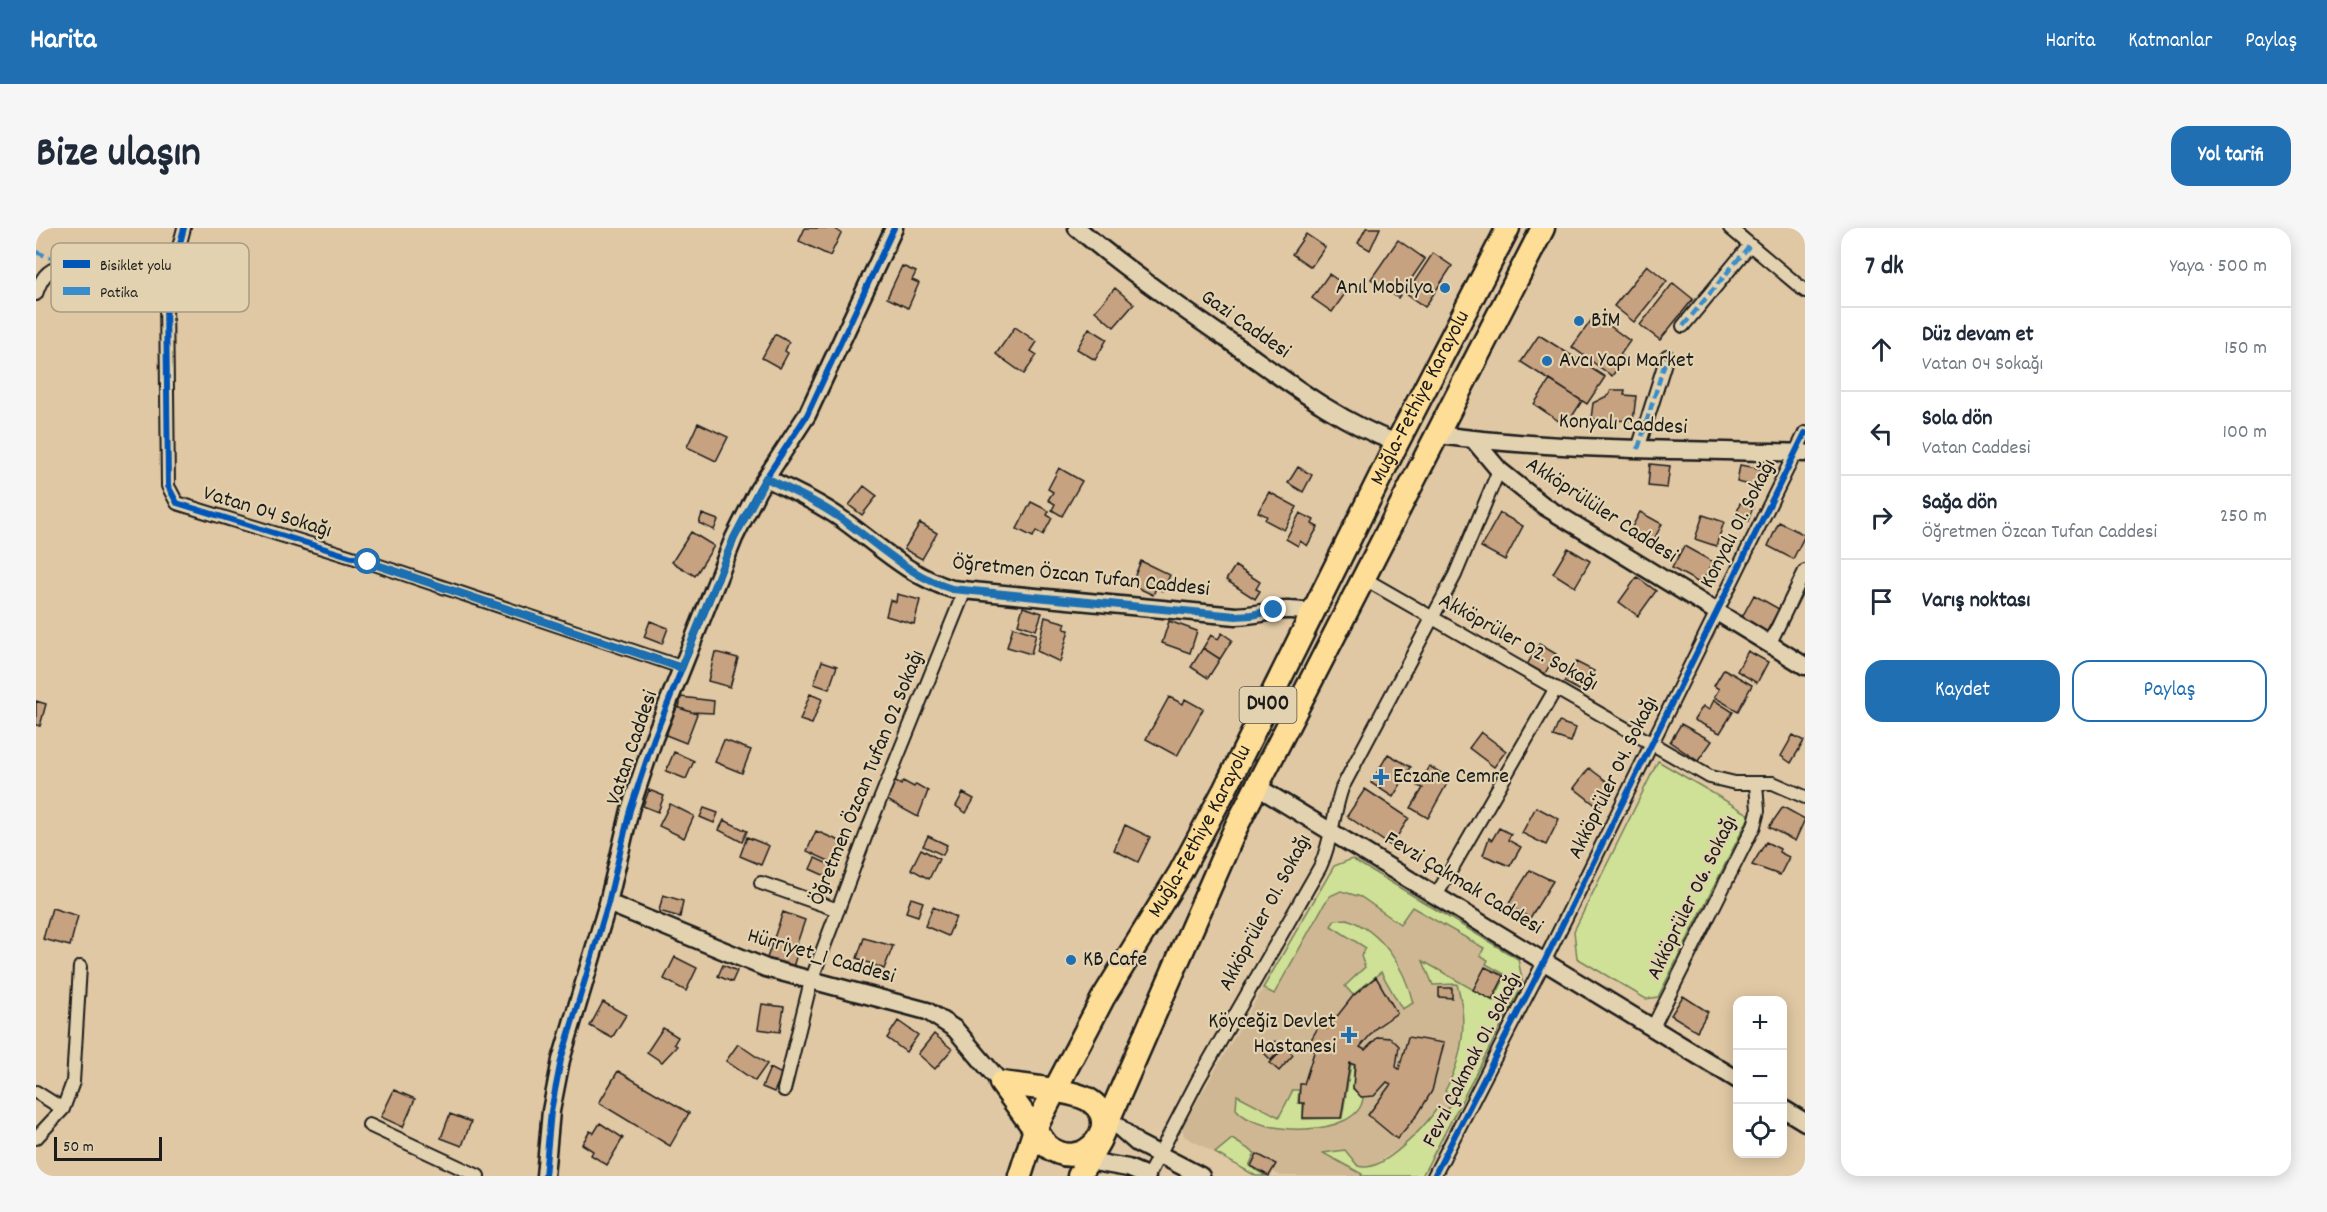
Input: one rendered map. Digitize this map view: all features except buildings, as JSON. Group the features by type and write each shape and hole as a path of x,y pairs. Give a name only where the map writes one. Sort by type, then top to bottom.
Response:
{"highway":[{"name":"Muğla-Fethiye Karayolu","path":"1020,1176 1103,998 1205,828 1314,613 1397,442 1508,228"},
{"name":"Muğla-Fethiye Karayolu","path":"1079,1165 1099,1141 1103,1113 1256,786 1439,435 1543,228"},
{"path":"1001,1083 1049,1114 1055,1153 1079,1165"},
{"path":"1001,1083 1049,1114"},
{"path":"1049,1114 1085,1098 1103,1113"}],"street":[{"name":"Vatan 04 Sokağı","path":"180,243 184,228"},
{"name":"Vatan Caddesi","path":"545,1176 555,1087 608,903 630,810 681,668 734,538 766,478 807,415 894,228"},
{"name":"Gazi Caddesi","path":"1077,228 1151,286 1318,404 1364,431 1397,442"},
{"path":"1730,228 1805,291"},
{"path":"1683,326 1750,245"},
{"path":"36,294 44,276 51,269"},
{"name":"Vatan 04 Sokağı","path":"166,312 168,486 177,503 368,562 681,668"},
{"path":"1638,449 1667,356"},
{"name":"Konyalı 01. Sokağı","path":"1715,612 1800,453 1805,433"},
{"name":"Konyalı Caddesi","path":"1439,435 1638,449 1800,453"},
{"name":"Akköprülüler Caddesi","path":"1473,439 1499,470 1544,506 1805,666"},
{"name":"Akköprüler 01. Sokağı","path":"1147,1176 1204,1070 1320,867 1332,831 1342,788 1432,619 1469,544 1499,470"},
{"name":"Öğretmen Özcan Tufan Caddesi","path":"766,478 816,502 892,558 924,578 945,587 1236,616 1285,608 1314,613"},
{"path":"1769,645 1805,572"},
{"name":"Akköprüler 02. Sokağı","path":"1363,578 1722,782 1773,783 1786,786 1805,796"},
{"name":"Öğretmen Özcan Tufan 02 Sokağı","path":"784,1090 811,981 965,590"},
{"name":"Akköprüler 04. Sokağı","path":"1545,960 1715,612"},
{"path":"1437,894 1556,688"},
{"name":"Akköprüler 06. Sokağı","path":"1653,1027 1754,825 1758,811 1756,784"},
{"name":"Fevzi Çakmak Caddesi","path":"1256,786 1437,894 1733,1077"},
{"path":"761,883 838,910"},
{"name":"Hürriyet_1 Caddesi","path":"608,903 747,961 811,981 927,1011 955,1029 1001,1083"},
{"name":"Fevzi Çakmak 01. Sokağı","path":"1434,1176 1545,960"},
{"path":"36,1138 63,1109 71,1091 76,1064 80,967"},
{"path":"36,1092 63,1109"},
{"path":"1787,1111 1805,1122"},
{"path":"1103,1113 1137,1143 1201,1176"},
{"path":"369,1125 478,1176"},
{"path":"1079,1165 1128,1168 1147,1176"}],"shaded area":[{"name":"Köyceğiz Devlet Hastanesi","path":"1347,892 1361,897 1400,924 1411,907 1484,948 1488,960 1506,975 1493,1001 1472,991 1473,988 1457,984 1462,1003 1462,1042 1457,1065 1446,1091 1454,1097 1446,1111 1438,1108 1424,1126 1403,1146 1370,1167 1361,1168 1324,1153 1362,1174 1361,1176 1281,1176 1273,1172 1271,1176 1266,1176 1248,1166 1255,1153 1232,1140 1215,1153 1184,1136 1182,1127 1263,988 1273,994 1330,896"}],"green space":[{"path":"1658,761 1750,815 1658,997 1646,999 1577,958 1574,931"},
{"path":"1352,859 1518,959 1523,984 1422,1176 1361,1176 1362,1174 1323,1153 1345,1150 1358,1166 1368,1167 1379,1163 1403,1147 1438,1107 1446,1111 1454,1097 1445,1091 1456,1065 1462,1039 1462,1012 1457,984 1433,985 1423,961 1493,1001 1506,975 1486,964 1488,960 1480,956 1484,948 1412,907 1400,924 1361,897 1341,891 1330,896 1325,903 1274,994 1263,988 1334,866"},
{"path":"1347,919 1360,925 1382,942 1398,965 1413,1003 1402,1009 1381,972 1353,995 1345,986 1365,967 1361,956 1366,948 1331,926 1335,920"},
{"path":"1351,1064 1354,1065 1353,1089 1363,1098 1357,1111 1344,1121 1306,1129 1284,1128 1264,1125 1247,1118 1236,1109 1237,1095 1279,1117 1293,1090 1299,1090 1298,1103 1303,1103 1303,1119 1342,1118"},
{"path":"1232,1139 1255,1153 1249,1166 1266,1176 1256,1176 1215,1153"}],"marked path":[{"path":"1683,326 1750,245"},
{"path":"36,252 51,258"},
{"path":"1638,449 1667,356"}],"cycle path":[{"path":"180,243 184,228"},
{"path":"545,1176 551,1111 561,1060 608,903 630,810 654,738 734,538 758,490 807,415 894,228"},
{"path":"166,312 168,486 177,503 368,562 681,667"},
{"path":"1434,1176 1545,960 1805,433"}],"place":[{"name":"Anıl Mobilya","path":"1445,288"},
{"name":"BİM","path":"1579,321"},
{"name":"Avcı Yapı Market","path":"1547,361"},
{"name":"Eczane Cemre","path":"1381,777"},
{"name":"KB Cafe","path":"1071,960"},
{"name":"Köyceğiz Devlet Hastanesi","path":"1349,1035"}],"route":[{"path":"368,562 681,668 734,538 766,478 816,502 845,521 892,558 924,578 952,589 1236,616 1274,610"}]}
